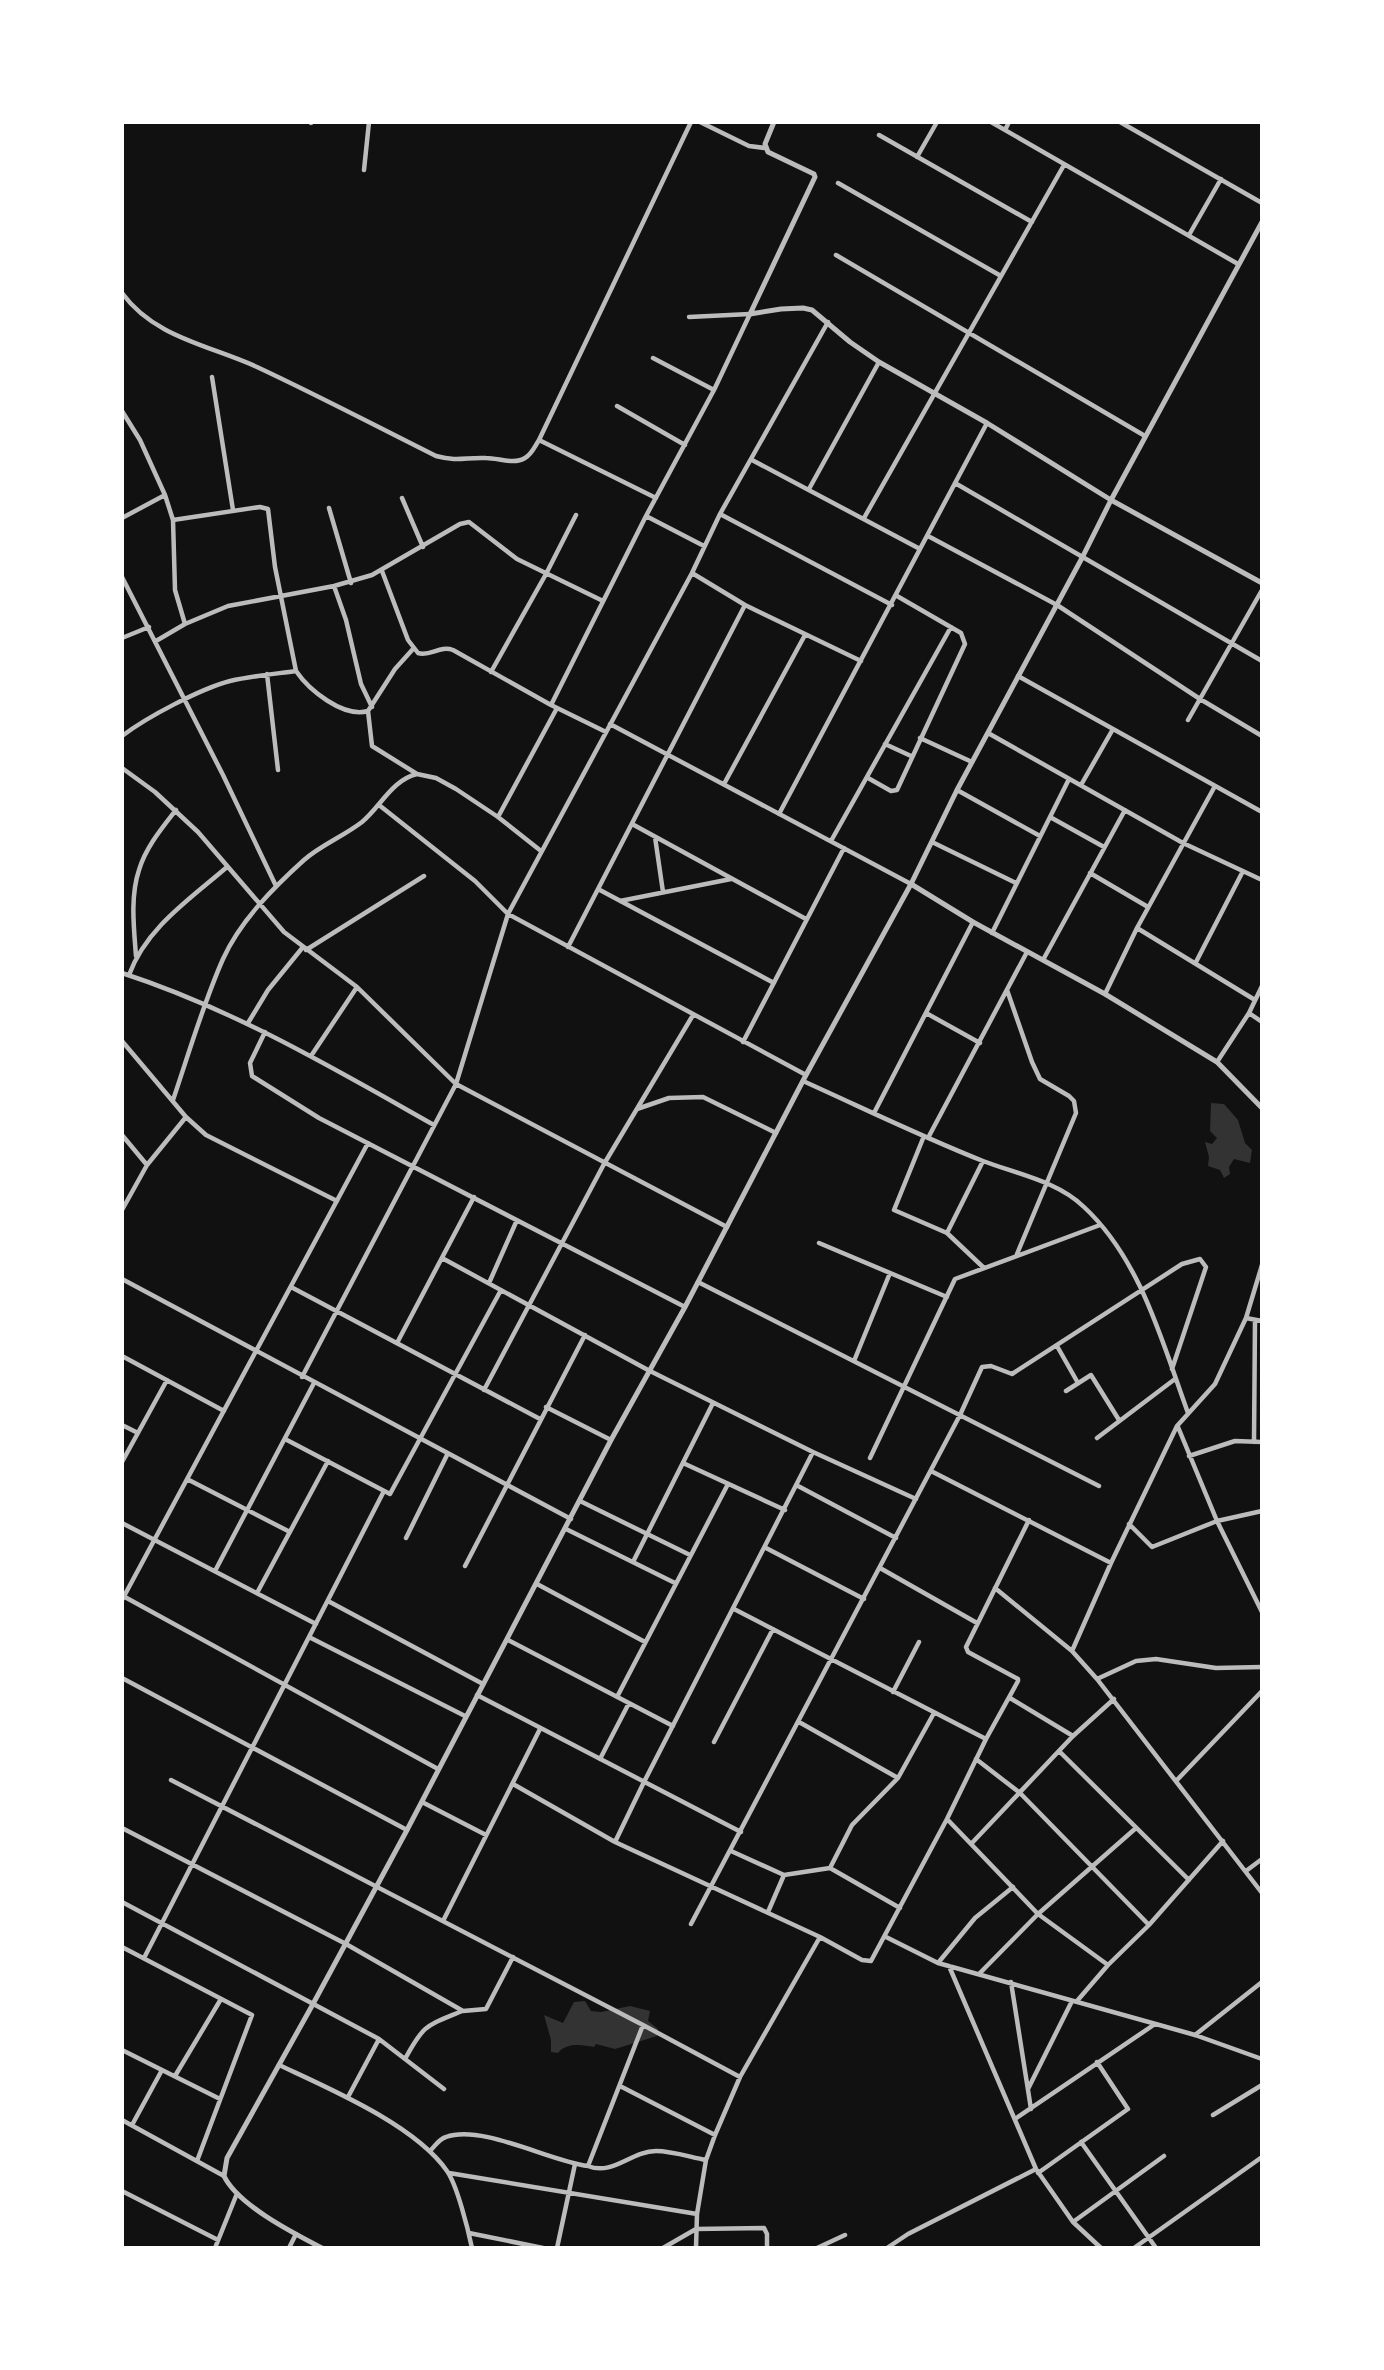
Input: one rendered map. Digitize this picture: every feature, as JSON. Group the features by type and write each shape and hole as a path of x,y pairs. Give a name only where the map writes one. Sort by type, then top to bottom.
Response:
{"street":[{"path":"364,170 369,122"},
{"path":"122,293 145,317 177,337 254,366 436,456 458,460 523,460 530,455 539,440 691,122"},
{"path":"551,705 646,516 714,390 815,177 765,148 749,146 700,122"},
{"path":"765,148 766,138 774,122"},
{"path":"917,157 937,122"},
{"path":"991,122 1238,264"},
{"path":"1005,130 1009,122"},
{"path":"1121,122 1262,203"},
{"path":"879,135 1032,222"},
{"path":"864,518 1064,165"},
{"path":"1189,235 1220,179"},
{"path":"838,183 1001,276"},
{"path":"224,2176 227,2158 422,1802 648,1370 685,1307 911,884 957,790 1145,436 1262,222"},
{"path":"836,255 1145,436"},
{"path":"689,317 803,308 812,310 879,362 988,424 1111,500 1262,583"},
{"path":"302,1377 456,1084 508,914 692,573 720,514 828,322"},
{"path":"653,358 714,390"},
{"path":"808,489 879,362"},
{"path":"212,377 233,510"},
{"path":"617,406 685,444"},
{"path":"123,414 140,440 165,495 173,520 173,572 177,600 185,624"},
{"path":"779,814 988,424"},
{"path":"539,440 656,498"},
{"path":"752,460 920,550"},
{"path":"955,483 1262,661"},
{"path":"122,518 165,495"},
{"path":"402,498 424,547"},
{"path":"173,520 233,510 260,507 268,509 275,567 296,671 305,684 322,697 358,713 370,709 395,668 413,649"},
{"path":"329,508 351,583"},
{"path":"720,514 892,606"},
{"path":"491,672 576,515"},
{"path":"646,516 704,546"},
{"path":"156,641 185,624 228,606 351,583 382,571 460,524 469,522 505,551 603,601"},
{"path":"928,536 1057,605 1200,699 1262,736"},
{"path":"382,571 413,649 422,655 448,648 606,732"},
{"path":"692,573 746,605 861,661"},
{"path":"122,577 276,886"},
{"path":"334,586 370,709 372,746 417,774 436,778 456,789 498,817 541,851"},
{"path":"1188,720 1262,590"},
{"path":"868,778 895,792 965,646 964,637 951,627 897,596"},
{"path":"568,947 746,605"},
{"path":"122,638 149,627"},
{"path":"831,841 951,627"},
{"path":"724,784 805,635"},
{"path":"124,733 184,700 230,681 296,671"},
{"path":"267,674 278,771"},
{"path":"1018,676 1262,812"},
{"path":"498,817 557,708"},
{"path":"610,724 911,884 992,933 1105,994 1217,1062 1262,1108"},
{"path":"1081,785 1113,729"},
{"path":"988,733 1183,843 1262,880"},
{"path":"920,738 972,762"},
{"path":"885,744 911,757"},
{"path":"122,768 176,810 198,832 284,932 357,987 456,1084 727,1227"},
{"path":"173,1100 223,958 232,942 276,886 305,859 356,826 379,805 396,784 417,774"},
{"path":"992,933 1069,779"},
{"path":"1105,994 1148,907 1215,786"},
{"path":"957,790 1040,836"},
{"path":"379,805 475,881 508,914 805,1078 874,1113 983,1161 1048,1184 1084,1206 1118,1247 1142,1291 1188,1413"},
{"path":"136,956 134,901 138,870 153,839 176,810"},
{"path":"1043,960 1125,810"},
{"path":"1050,817 1104,847"},
{"path":"632,824 807,920"},
{"path":"655,836 663,892"},
{"path":"932,842 1016,883"},
{"path":"743,1042 844,848"},
{"path":"129,975 136,956 157,928 227,867"},
{"path":"1196,962 1243,871"},
{"path":"1090,873 1148,907"},
{"path":"248,1023 268,990 304,949 424,876"},
{"path":"620,901 732,879"},
{"path":"598,889 774,983"},
{"path":"874,1113 973,922"},
{"path":"1137,928 1255,1000"},
{"path":"984,1268 947,1233 894,1210 926,1137 980,1043 1027,952"},
{"path":"122,973 248,1023 434,1125"},
{"path":"1217,1062 1249,1013 1262,986"},
{"path":"311,1056 357,987"},
{"path":"1007,990 1040,1079 1069,1096 1076,1107 1073,1123 1017,1255"},
{"path":"926,1013 980,1043"},
{"path":"1249,1013 1262,1022"},
{"path":"484,1390 604,1164 693,1015"},
{"path":"265,1032 250,1063 252,1076 319,1118 685,1307"},
{"path":"122,1041 186,1117 206,1135 337,1201"},
{"path":"637,1109 669,1098 703,1097 776,1133"},
{"path":"122,1210 147,1165 186,1117"},
{"path":"122,1135 147,1165"},
{"path":"368,1143 123,1598 438,1769"},
{"path":"947,1233 983,1161"},
{"path":"397,1343 474,1197"},
{"path":"489,1283 517,1220"},
{"path":"870,1458 955,1279 1100,1226"},
{"path":"819,1243 947,1297"},
{"path":"442,1258 648,1370 813,1452 916,1499"},
{"path":"691,1924 896,1538 982,1367 991,1366 1012,1374 1182,1264 1200,1259 1206,1267 1172,1369"},
{"path":"1072,1651 1177,1426 1215,1384 1247,1318 1262,1265"},
{"path":"853,1361 890,1273"},
{"path":"122,1279 570,1519"},
{"path":"698,1282 1099,1486"},
{"path":"290,1287 540,1419"},
{"path":"285,1439 390,1494 501,1290"},
{"path":"1247,1318 1262,1321"},
{"path":"1254,1442 1255,1320"},
{"path":"465,1566 585,1335"},
{"path":"1057,1346 1078,1383"},
{"path":"122,1356 224,1411"},
{"path":"1066,1391 1091,1375 1119,1420"},
{"path":"1097,1438 1175,1379"},
{"path":"122,1462 167,1380"},
{"path":"215,1571 314,1383"},
{"path":"633,1562 713,1403"},
{"path":"546,1407 611,1440"},
{"path":"122,1425 138,1433"},
{"path":"1177,1426 1217,1521 1262,1612"},
{"path":"1189,1456 1235,1441 1262,1442"},
{"path":"615,1842 813,1452"},
{"path":"406,1538 447,1455"},
{"path":"257,1593 328,1461"},
{"path":"683,1463 785,1510"},
{"path":"931,1471 1111,1563"},
{"path":"187,1479 290,1532"},
{"path":"617,1697 728,1484"},
{"path":"797,1486 896,1538"},
{"path":"144,1958 384,1491"},
{"path":"580,1501 690,1555"},
{"path":"1129,1524 1152,1547 1217,1521 1262,1511"},
{"path":"513,1784 615,1842 768,1912 862,1960 872,1961 1018,1679 965,1650 1029,1520"},
{"path":"122,1523 316,1623"},
{"path":"566,1529 675,1583"},
{"path":"766,1548 864,1599"},
{"path":"880,1568 977,1623"},
{"path":"537,1584 645,1642"},
{"path":"995,1588 1072,1651 1097,1679 1262,1893"},
{"path":"328,1601 483,1684"},
{"path":"734,1609 986,1739"},
{"path":"713,1742 773,1629"},
{"path":"309,1637 465,1716"},
{"path":"508,1640 673,1726"},
{"path":"893,1692 919,1642"},
{"path":"1097,1679 1136,1661 1156,1659 1216,1668 1262,1667"},
{"path":"122,1678 407,1830"},
{"path":"1177,1780 1262,1691"},
{"path":"477,1695 741,1832"},
{"path":"1010,1698 1073,1737"},
{"path":"971,1844 1059,1751 1114,1699"},
{"path":"600,1759 629,1703"},
{"path":"830,1868 852,1825 898,1778 934,1713"},
{"path":"799,1722 898,1778"},
{"path":"443,1921 540,1729"},
{"path":"1059,1751 1189,1880"},
{"path":"976,1759 1020,1793 1149,1925"},
{"path":"171,1780 740,2077"},
{"path":"422,1802 486,1835"},
{"path":"947,1819 1038,1914 1108,1965"},
{"path":"122,1828 346,1944 463,2011"},
{"path":"979,1974 1038,1914 1136,1828"},
{"path":"1028,2089 1075,2001 1149,1925 1223,1841"},
{"path":"732,1851 784,1875 830,1868 900,1908"},
{"path":"1246,1871 1262,1859"},
{"path":"768,1912 784,1875"},
{"path":"938,1963 975,1918 1013,1886"},
{"path":"122,1902 379,2039 444,2089"},
{"path":"696,2248 697,2214 706,2160 715,2135 740,2077 820,1937"},
{"path":"886,1937 938,1963 1156,2023 1262,2059"},
{"path":"122,1947 252,2015 197,2161"},
{"path":"405,2059 425,2026 463,2011 486,2010 513,1957"},
{"path":"949,1965 1037,2171 1073,2222 1101,2248"},
{"path":"1011,1982 1031,2109"},
{"path":"1195,2035 1262,1982"},
{"path":"175,2076 221,1998"},
{"path":"1015,2119 1156,2023"},
{"path":"588,2166 643,2025"},
{"path":"348,2097 379,2039"},
{"path":"122,2050 220,2099"},
{"path":"887,2248 908,2234 1037,2171 1128,2109 1097,2062"},
{"path":"279,2065 348,2097 430,2151 449,2173 472,2248"},
{"path":"132,2125 162,2070"},
{"path":"1213,2115 1262,2085"},
{"path":"619,2086 715,2135"},
{"path":"122,2120 224,2176 236,2196 322,2248"},
{"path":"430,2151 442,2138 471,2135 502,2140 597,2170 608,2169 640,2154 657,2151 706,2160"},
{"path":"1081,2142 1156,2248"},
{"path":"1073,2222 1164,2156"},
{"path":"1134,2248 1262,2157"},
{"path":"556,2248 575,2164"},
{"path":"449,2173 697,2214"},
{"path":"122,2191 218,2241"},
{"path":"215,2248 236,2196"},
{"path":"663,2248 696,2229 764,2228 767,2248"},
{"path":"468,2233 543,2248"},
{"path":"289,2248 296,2234"},
{"path":"817,2248 845,2235"}],"shaded area":[{"path":"1211,1103 1224,1104 1238,1120 1245,1143 1252,1150 1250,1163 1234,1159 1229,1167 1230,1174 1224,1178 1220,1170 1208,1166 1209,1157 1205,1142 1212,1144 1217,1138 1210,1131"},
{"path":"585,2001 591,2011 601,2012 630,2006 650,2011 648,2021 658,2029 657,2036 615,2049 596,2044 594,2047 570,2046 558,2053 551,2052 551,2040 544,2015 563,2023 574,2002"}]}
